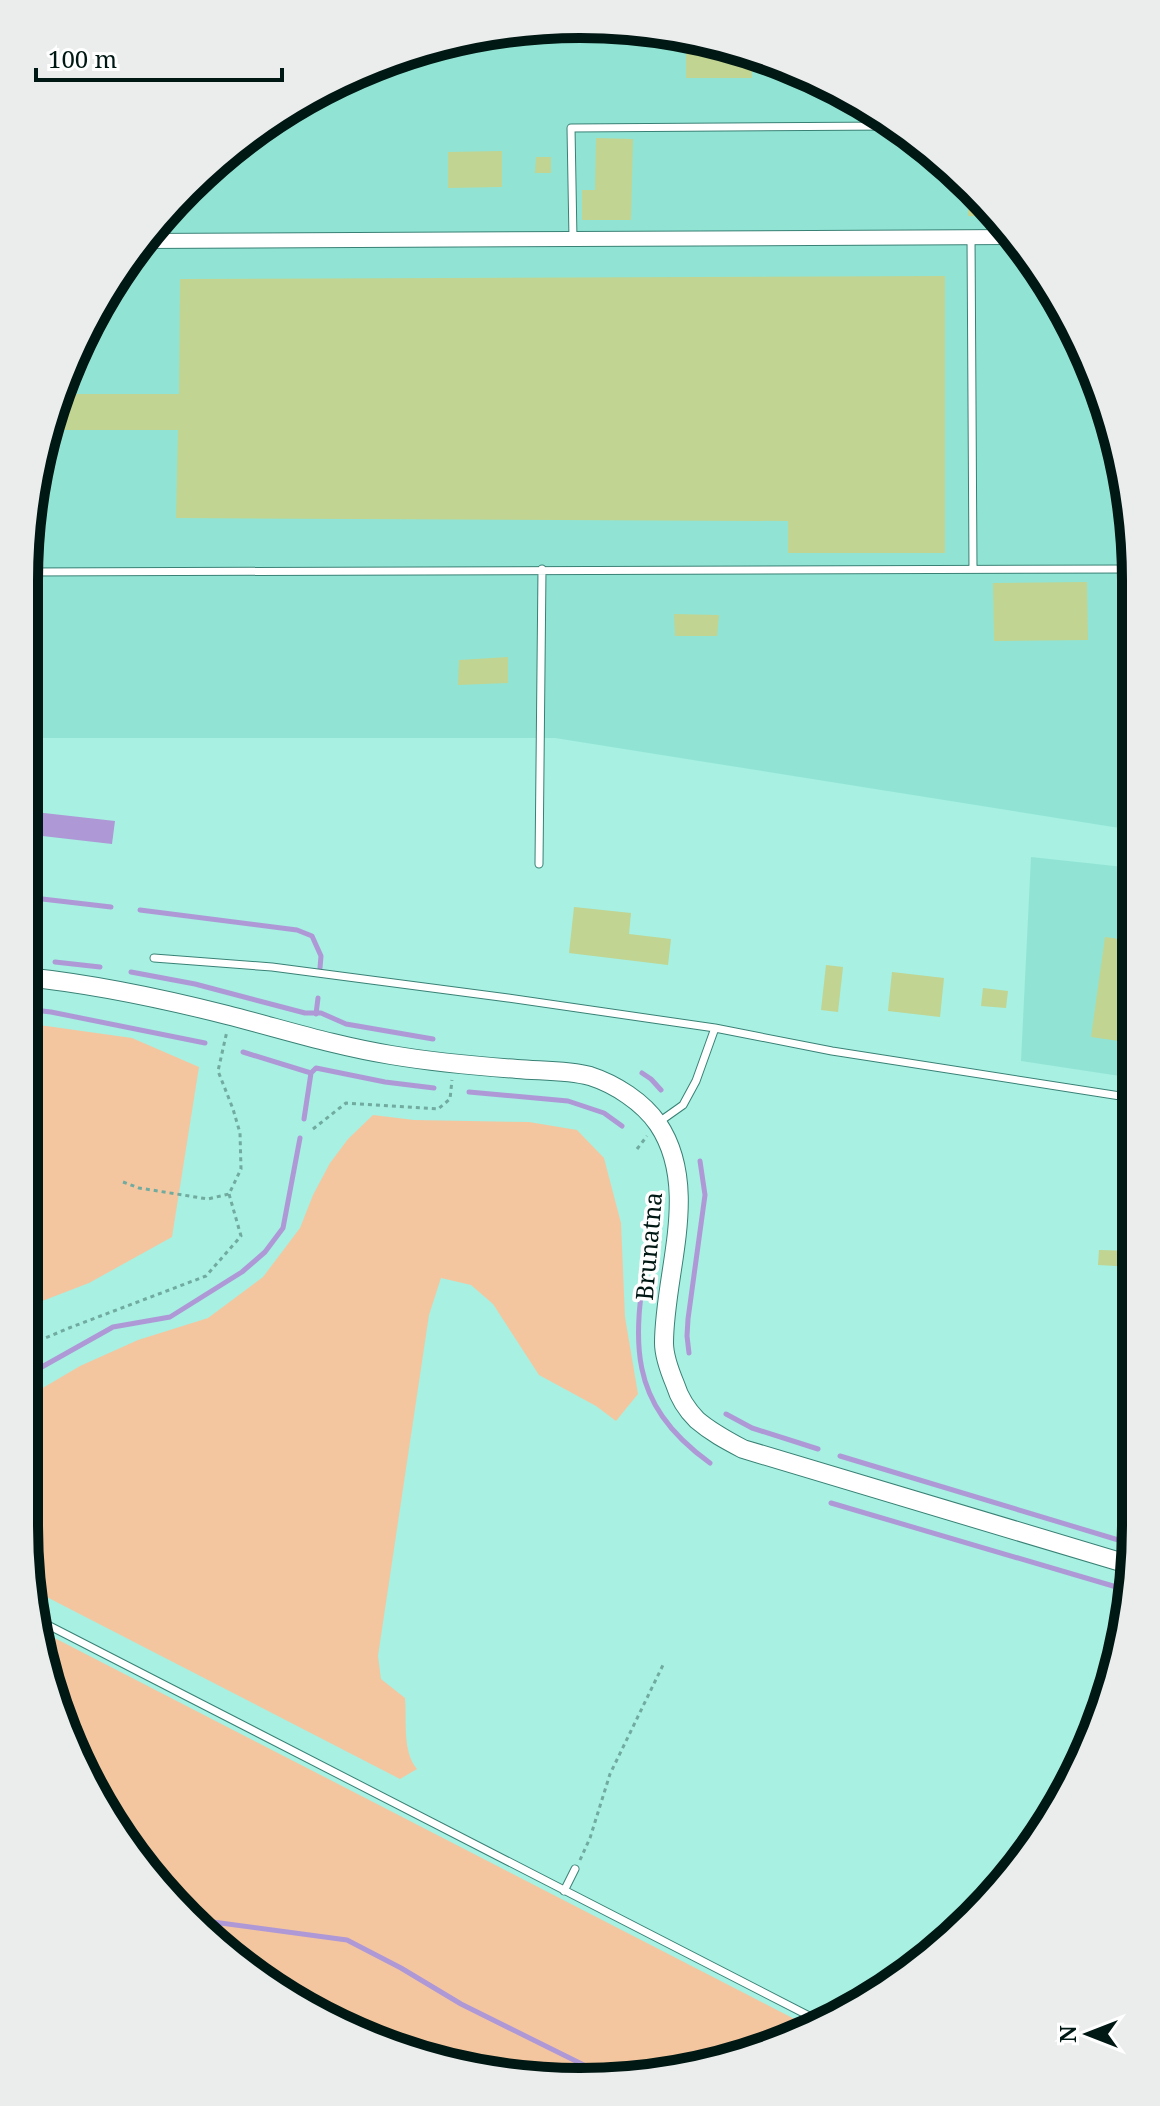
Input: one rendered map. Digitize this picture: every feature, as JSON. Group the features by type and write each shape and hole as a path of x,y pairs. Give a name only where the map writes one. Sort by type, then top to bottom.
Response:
{"street":[{"path":"158,241 999,237"},
{"name":"Brunatna","path":"38,979 112,989 341,1046 453,1064 590,1076 625,1093 644,1108 650,1129 674,1157 678,1208 664,1346 679,1395 695,1418 718,1436 743,1449 1121,1562"}],"lane":[{"path":"573,239 571,128 876,126"},
{"path":"971,236 973,569"},
{"path":"539,864 542,569"},
{"path":"38,572 1122,569"},
{"path":"154,958 272,967 508,998 715,1028 832,1051 1122,1096"},
{"path":"650,1129 683,1105 696,1081 715,1028"},
{"path":"47,1625 810,2016"},
{"path":"564,1891 575,1869"}],"path":[{"path":"38,1341 206,1276 241,1236 229,1194 241,1169 240,1133 218,1071 230,1016"},
{"path":"313,1129 346,1103 438,1109 450,1099 453,1064"},
{"path":"123,1182 139,1188 208,1199 229,1194"},
{"path":"575,1869 590,1838 610,1774 663,1665"}],"shaded area":[{"path":"580,38 686,48 787,79 881,129 963,197 1010,250 1049,309 1081,373 1093,406 1112,474 1117,509 1122,580 1122,828 555,738 38,738 39,545 48,474 79,373 129,279 197,197 279,129 373,79 474,48"},
{"path":"38,812 115,821 112,844 38,835"},
{"path":"1031,857 1122,867 1122,1076 1021,1061"},
{"path":"38,1025 132,1038 199,1067 172,1237 89,1283 38,1303"},
{"path":"373,1115 414,1120 529,1122 577,1130 604,1158 621,1223 625,1317 638,1394 616,1421 596,1406 539,1375 493,1304 471,1285 441,1278 429,1315 378,1656 381,1679 405,1698 407,1745 417,1769 400,1779 43,1595 39,1561 38,1391 80,1366 138,1340 208,1318 263,1277 300,1228 330,1163 348,1139"},
{"path":"49,1635 799,2021 720,2050 686,2058 580,2068 474,2058 406,2039 340,2012 279,1977 250,1956 197,1909 150,1856 129,1827 94,1766 67,1700"}],"building":[{"path":"686,48 752,66 752,78 686,78"},
{"path":"596,138 633,139 631,220 582,220 582,190 595,190"},
{"path":"502,151 502,187 448,188 448,152"},
{"path":"536,157 551,157 551,173 535,173"},
{"path":"968,202 981,216 968,216"},
{"path":"945,276 945,553 788,553 788,521 176,518 178,430 59,430 71,394 179,394 180,279"},
{"path":"1087,582 1088,640 994,641 993,583"},
{"path":"674,614 719,615 717,636 675,636"},
{"path":"508,657 508,683 458,685 459,660"},
{"path":"574,907 631,913 629,934 671,939 668,965 569,953"},
{"path":"1105,937 1122,939 1122,1041 1091,1037"},
{"path":"826,965 843,967 838,1012 821,1010"},
{"path":"892,972 944,978 940,1017 888,1011"},
{"path":"983,988 1008,991 1006,1008 981,1006"},
{"path":"1099,1250 1122,1251 1122,1266 1098,1265"}],"waterway":[{"path":"38,899 111,907"},
{"path":"140,910 297,930 312,936 321,956 320,968"},
{"path":"55,962 100,967"},
{"path":"131,972 195,984 305,1013 321,1013 346,1024 433,1039"},
{"path":"316,1014 318,998"},
{"path":"38,1010 205,1043"},
{"path":"243,1052 311,1073 316,1068 434,1088"},
{"path":"304,1119 311,1073"},
{"path":"642,1073 661,1090"},
{"path":"469,1092 568,1101 604,1113 622,1126"},
{"path":"38,1369 113,1327 170,1317 242,1272 265,1252 283,1228 300,1138"},
{"path":"689,1353 688,1319 705,1195 700,1161"},
{"path":"651,1222 639,1324 640,1354 646,1383 658,1410 679,1437 710,1463"},
{"path":"726,1414 752,1428 818,1449"},
{"path":"840,1456 1122,1541"},
{"path":"831,1503 1118,1587"},
{"path":"211,1922 347,1940 461,2004 589,2068"}]}
